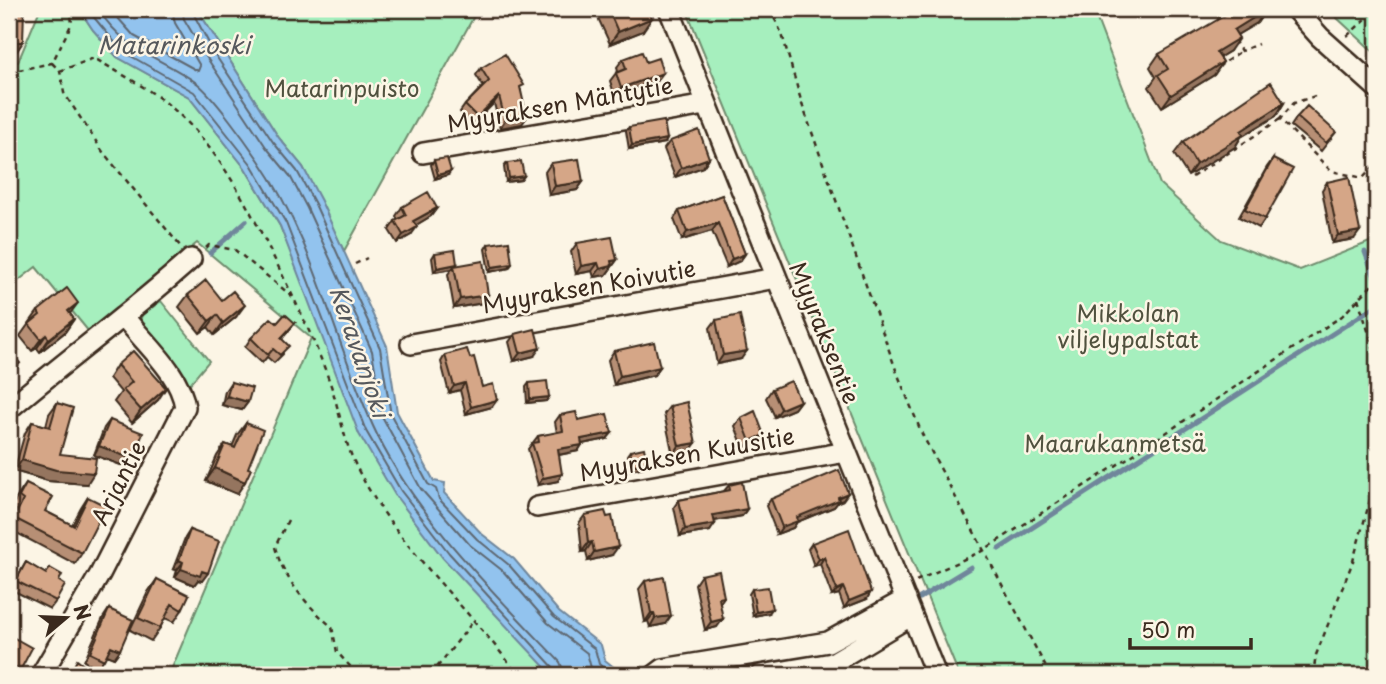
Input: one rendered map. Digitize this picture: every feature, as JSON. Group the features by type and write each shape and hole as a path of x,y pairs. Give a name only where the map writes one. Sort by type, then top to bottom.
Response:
{"street":[{"name":"Myyraksentie","path":"669,9 936,675"},
{"path":"1295,9 1320,37 1377,88"},
{"name":"Myyraksen Mäntytie","path":"423,153 706,105"},
{"path":"9,409 89,342 125,318 191,259"},
{"name":"Myyraksen Koivutie","path":"411,344 776,278"},
{"name":"Arjantie","path":"41,675 100,574 185,407 183,394 174,379 125,318"},
{"name":"Myyraksen Kuusitie","path":"537,507 846,452"},
{"path":"655,675 663,669 828,642 907,601"},
{"path":"761,675 832,663 907,601"}],"path":[{"path":"52,63 72,23 70,9"},
{"path":"770,9 782,34 802,104 896,370 922,434 1050,675"},
{"path":"1212,9 1241,51"},
{"path":"1342,40 1377,9"},
{"path":"1218,67 1241,51 1258,44"},
{"path":"60,71 94,58 150,91 182,116 227,170 247,203 329,379 355,464 410,549 475,619 518,675"},
{"path":"52,63 60,71 64,93 103,152 191,259 209,245 235,250 293,298"},
{"path":"9,72 52,63"},
{"path":"1192,177 1280,119 1294,103 1315,96"},
{"path":"1280,119 1331,171 1363,178 1377,163"},
{"path":"355,264 368,258"},
{"path":"907,601 1342,316 1377,280"},
{"path":"1358,298 1361,315 1377,360"},
{"path":"1313,675 1316,655 1353,561 1377,475"},
{"path":"288,520 275,547 281,570 316,612 332,626 337,652 358,675"},
{"path":"431,675 475,619"}],"green space":[{"path":"40,9 79,9 117,57 189,97 245,168 280,226 302,280 552,675 169,675 311,338 197,243 89,332 36,267 9,288 9,62 18,62"},
{"name":"Matarinpuisto","path":"197,9 478,9 344,251 303,167 279,138"},
{"name":"Maarukanmetsä","path":"686,9 1093,9 1160,184 1221,240 1300,270 1377,239 1377,675 959,675"},
{"path":"1330,9 1377,9 1377,55 1335,16"},
{"path":"161,301 209,361 188,386 139,324 142,315"}],"water":[{"path":"79,9 197,9 279,138 303,167 321,201 387,346 397,412 434,481 445,483 444,493 482,534 514,559 559,612 601,645 605,660 615,668 618,675 552,675 443,558 395,495 359,434 280,226 245,168 189,97 117,57"}],"building":[{"path":"9,9 24,9 23,42 9,42"},
{"path":"608,9 648,9 652,18 618,32"},
{"path":"1236,9 1266,10 1234,30 1239,38 1216,52 1223,62 1171,95 1158,75 1168,69 1159,54"},
{"path":"642,52 646,62 658,58 663,73 621,88 616,73 626,69 623,59"},
{"path":"505,54 524,85 520,87 527,117 505,120 499,96 477,117 465,105 489,81 481,68"},
{"path":"1271,82 1284,103 1241,131 1243,135 1196,164 1183,142"},
{"path":"1307,106 1336,132 1326,143 1297,117"},
{"path":"664,121 667,139 632,145 629,127"},
{"path":"699,130 709,158 681,168 670,141"},
{"path":"447,158 451,171 438,175 434,160"},
{"path":"579,159 583,182 555,186 551,163"},
{"path":"1273,159 1293,169 1265,219 1245,209"},
{"path":"521,161 524,176 509,178 507,163"},
{"path":"1349,177 1360,231 1338,235 1327,182"},
{"path":"428,192 437,208 413,221 417,227 403,235 395,221 406,215 402,207"},
{"path":"722,195 745,254 732,259 718,223 687,232 679,211"},
{"path":"612,237 617,260 611,261 612,266 600,269 598,263 581,266 577,243"},
{"path":"509,241 512,264 492,267 488,244"},
{"path":"455,250 457,264 437,268 435,253"},
{"path":"483,261 488,295 460,299 454,266"},
{"path":"206,280 222,300 233,291 245,305 223,323 217,315 209,321 188,295"},
{"path":"67,288 78,303 68,311 74,319 49,339 46,335 41,339 29,324 40,315 38,311"},
{"path":"285,314 295,323 281,338 289,346 280,355 273,349 268,355 251,338 271,318 277,323"},
{"path":"740,315 747,351 723,355 716,320"},
{"path":"535,329 540,348 520,353 515,334"},
{"path":"654,342 660,367 620,376 614,351"},
{"path":"467,349 470,358 474,357 482,387 493,384 497,400 471,407 465,383 454,386 445,355"},
{"path":"9,350 20,363 9,372"},
{"path":"133,351 166,388 141,410 123,390 132,382 117,365"},
{"path":"547,381 549,397 530,399 529,383"},
{"path":"791,381 800,401 781,409 772,389"},
{"path":"231,382 252,388 248,402 227,396"},
{"path":"687,402 696,443 679,446 670,406"},
{"path":"57,403 73,408 60,454 96,458 94,473 56,470 22,460 32,422 50,427"},
{"path":"755,411 764,435 750,441 741,418"},
{"path":"576,412 578,420 607,414 612,433 581,439 582,445 558,449 562,474 543,478 532,443 539,442 538,436 563,431 560,415"},
{"path":"110,420 143,433 134,456 128,454 127,457 99,446"},
{"path":"246,423 263,430 245,482 215,468 225,444 235,448"},
{"path":"644,448 647,463 633,465 630,451"},
{"path":"839,470 848,493 838,497 839,500 797,517 798,521 782,527 771,499"},
{"path":"742,482 747,509 713,515 715,524 685,529 679,500 730,490 729,485"},
{"path":"26,484 53,497 45,511 74,526 88,497 106,506 82,553 14,518 23,500 19,497"},
{"path":"605,511 607,517 612,516 618,547 594,552 592,542 588,543 585,515"},
{"path":"849,529 871,592 849,601 843,587 837,590 824,557 819,559 812,543"},
{"path":"190,530 219,541 208,573 202,571 200,576 181,569 183,562 179,560"},
{"path":"26,562 46,574 50,568 62,575 59,581 65,585 56,601 16,581"},
{"path":"719,571 724,597 719,598 723,619 711,622 701,575"},
{"path":"664,577 671,616 655,618 654,613 651,613 645,581"},
{"path":"157,579 189,595 182,610 172,604 160,628 138,618"},
{"path":"768,587 772,609 756,612 752,589"},
{"path":"109,609 133,620 120,650 111,646 104,660 90,653"},
{"path":"9,635 32,648 21,669 9,664"},
{"path":"77,660 96,675 69,675"}],"waterway":[{"path":"210,253 246,221"},
{"path":"1365,252 1377,283"},
{"path":"999,549 1377,305"},
{"path":"920,598 971,567"},
{"path":"691,675 828,650"}],"water label":[{"name":"Matarinkoski","path":"174,46"},
{"name":"Keravanjoki","path":"359,352"}],"park label":[{"name":"Mikkolan viljelypalstat","path":"1128,327"}]}
